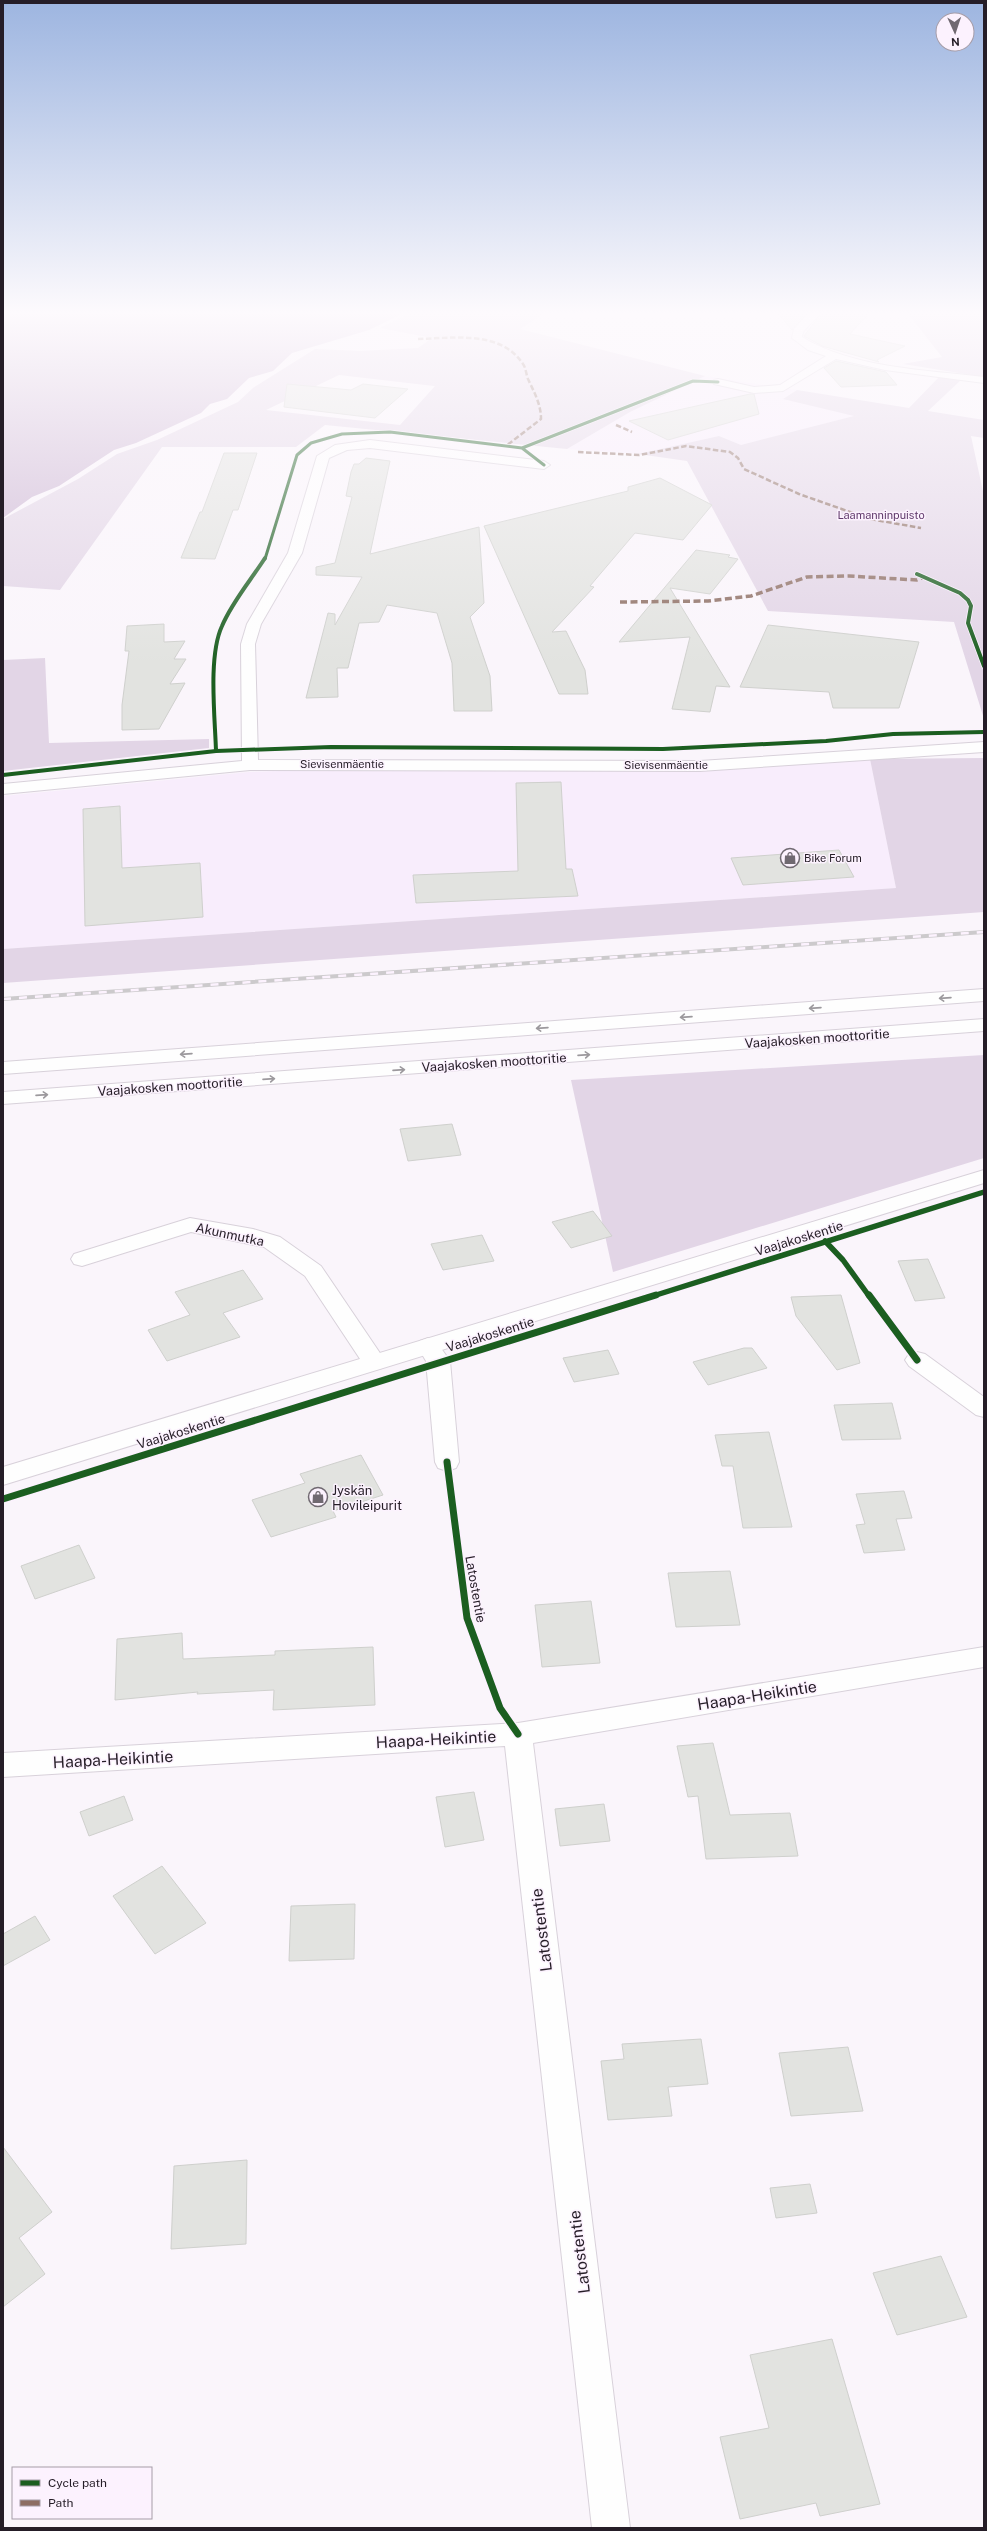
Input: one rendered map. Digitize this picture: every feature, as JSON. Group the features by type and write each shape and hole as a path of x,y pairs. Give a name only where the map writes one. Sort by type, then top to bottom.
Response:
{"main road":[{"path":"250,765 248,644 254,624 295,552 323,456 333,449 347,445 370,444 544,465"},
{"name":"Sievisenmäentie","path":"3,789 250,765 700,766 898,750 984,747"},
{"path":"3,1068 984,995"},
{"name":"Vaajakosken moottoritie","path":"3,1098 984,1025"},
{"name":"Vaajakoskentie","path":"3,1476 984,1176"},
{"name":"Akunmutka","path":"82,1259 190,1225 253,1236 272,1242 313,1272 374,1362"},
{"path":"428,1346 438,1361 447,1462"},
{"path":"917,1360 984,1409"},
{"name":"Haapa-Heikintie","path":"3,1765 518,1734 984,1657"},
{"name":"Latostentie","path":"518,1734 611,2528"}],"shaded area":[{"path":"3,429 166,429 136,443 114,450 59,486 32,497 3,518"},
{"path":"601,429 803,429 741,445 719,436 638,454 567,449"},
{"path":"870,759 896,888 3,949 3,796 249,772 351,769 697,772"}],"green space":[{"path":"180,429 320,429 296,447 162,447 60,590 3,586 3,519 78,479 117,454 157,440"},
{"path":"366,429 601,429 567,449"},
{"name":"Laamanninpuisto","path":"803,429 984,429 984,438 971,436 984,496 984,719 954,622 768,611 687,461 638,454 719,436 741,445"},
{"path":"45,658 49,743 209,739 209,748 3,771 3,660"},
{"path":"983,758 984,912 3,983 3,949 896,888 870,759"},
{"path":"984,1055 984,1158 613,1272 571,1080"}],"building":[{"path":"646,429 706,429 668,440"},
{"path":"224,453 257,453 238,510 233,510 215,559 181,558 200,512 202,512"},
{"path":"366,458 390,461 370,554 479,527 484,603 470,617 490,676 492,711 454,711 452,663 437,613 387,605 379,622 359,623 348,668 337,668 338,697 306,698 328,613 335,614 335,625 362,577 316,575 316,567 335,563 352,497 346,496 351,472 354,464 359,464"},
{"path":"660,478 712,505 683,540 635,533 590,586 594,587 552,632 566,631 585,670 588,694 559,694 484,526 628,491 628,487"},
{"path":"696,550 730,555 728,557 738,559 710,594 670,588 730,687 716,686 710,712 672,709 690,637 619,642"},
{"path":"164,624 164,642 185,641 174,659 186,659 170,684 185,683 159,729 122,730 122,705 129,651 125,651 127,626"},
{"path":"768,625 919,642 899,708 833,708 829,692 740,687"},
{"path":"561,782 566,869 572,869 578,896 416,903 413,875 518,871 516,783"},
{"path":"120,806 122,868 200,863 203,917 85,926 83,809"},
{"path":"839,850 854,877 743,885 731,858"},
{"path":"452,1124 461,1155 408,1161 400,1129"},
{"path":"593,1211 612,1236 571,1248 552,1222"},
{"path":"482,1235 494,1261 443,1270 431,1244"},
{"path":"928,1259 945,1298 915,1301 898,1261"},
{"path":"243,1270 263,1299 223,1313 240,1337 167,1361 148,1330 190,1315 175,1292"},
{"path":"841,1295 860,1363 837,1370 796,1316 791,1297"},
{"path":"744,1348 752,1348 767,1368 708,1385 693,1362"},
{"path":"608,1350 619,1374 574,1382 563,1358"},
{"path":"892,1403 901,1439 842,1440 834,1405"},
{"path":"769,1432 792,1527 743,1528 733,1466 722,1466 715,1435"},
{"name":"Jyskän Hovileipurit","path":"361,1455 383,1495 333,1511 336,1517 271,1537 252,1500 305,1483 300,1474"},
{"path":"904,1491 912,1518 896,1519 905,1550 864,1553 856,1525 865,1524 856,1494"},
{"path":"79,1545 95,1578 35,1599 21,1566"},
{"path":"730,1571 740,1625 676,1627 668,1573"},
{"path":"591,1601 600,1663 542,1667 535,1605"},
{"path":"182,1633 183,1659 275,1655 275,1651 373,1647 375,1705 273,1710 274,1690 197,1694 198,1692 115,1700 117,1639"},
{"path":"713,1743 730,1815 790,1813 798,1856 706,1859 698,1796 688,1797 677,1746"},
{"path":"474,1792 484,1840 445,1847 436,1797"},
{"path":"124,1796 133,1820 89,1836 80,1812"},
{"path":"604,1804 610,1841 560,1846 555,1809"},
{"path":"162,1866 206,1923 155,1954 113,1896"},
{"path":"355,1904 354,1959 289,1961 291,1906"},
{"path":"35,1916 50,1940 3,1966 3,1934"},
{"path":"701,2039 708,2084 668,2087 672,2116 608,2120 601,2061 624,2059 622,2044"},
{"path":"848,2047 863,2111 791,2116 779,2053"},
{"path":"3,2147 52,2212 19,2238 45,2274 3,2307"},
{"path":"247,2160 246,2244 171,2249 174,2166"},
{"path":"810,2184 817,2213 776,2218 770,2188"},
{"path":"941,2256 967,2317 897,2335 873,2273"},
{"path":"832,2339 880,2504 820,2516 816,2503 740,2519 720,2437 769,2428 750,2355"}],"railway":[{"path":"3,999 984,932"}],"marked path":[{"path":"506,446 528,429"},
{"path":"625,429 632,432"},
{"path":"578,452 639,455 686,446 730,452 738,458 744,469 799,494 870,519 921,528"},
{"path":"620,602 708,601 751,596 807,577 849,576 917,580 924,577"}],"cycle path":[{"path":"522,448 570,429"},
{"path":"216,751 214,681 217,640 222,625 267,556 290,476 297,455 302,450 311,443 342,434 390,432 522,448 544,465"},
{"path":"917,574 960,593 968,600 971,606 968,623 984,666"},
{"path":"3,775 216,751 331,747 663,749 826,741 893,734 984,732"},
{"path":"3,1499 984,1192"},
{"path":"825,1241 843,1260 917,1360"},
{"path":"447,1462 467,1618 500,1708 518,1734"}],"place":[{"name":"Bike Forum","path":"790,858"},
{"name":"Jyskän Hovileipurit","path":"318,1497"}]}
